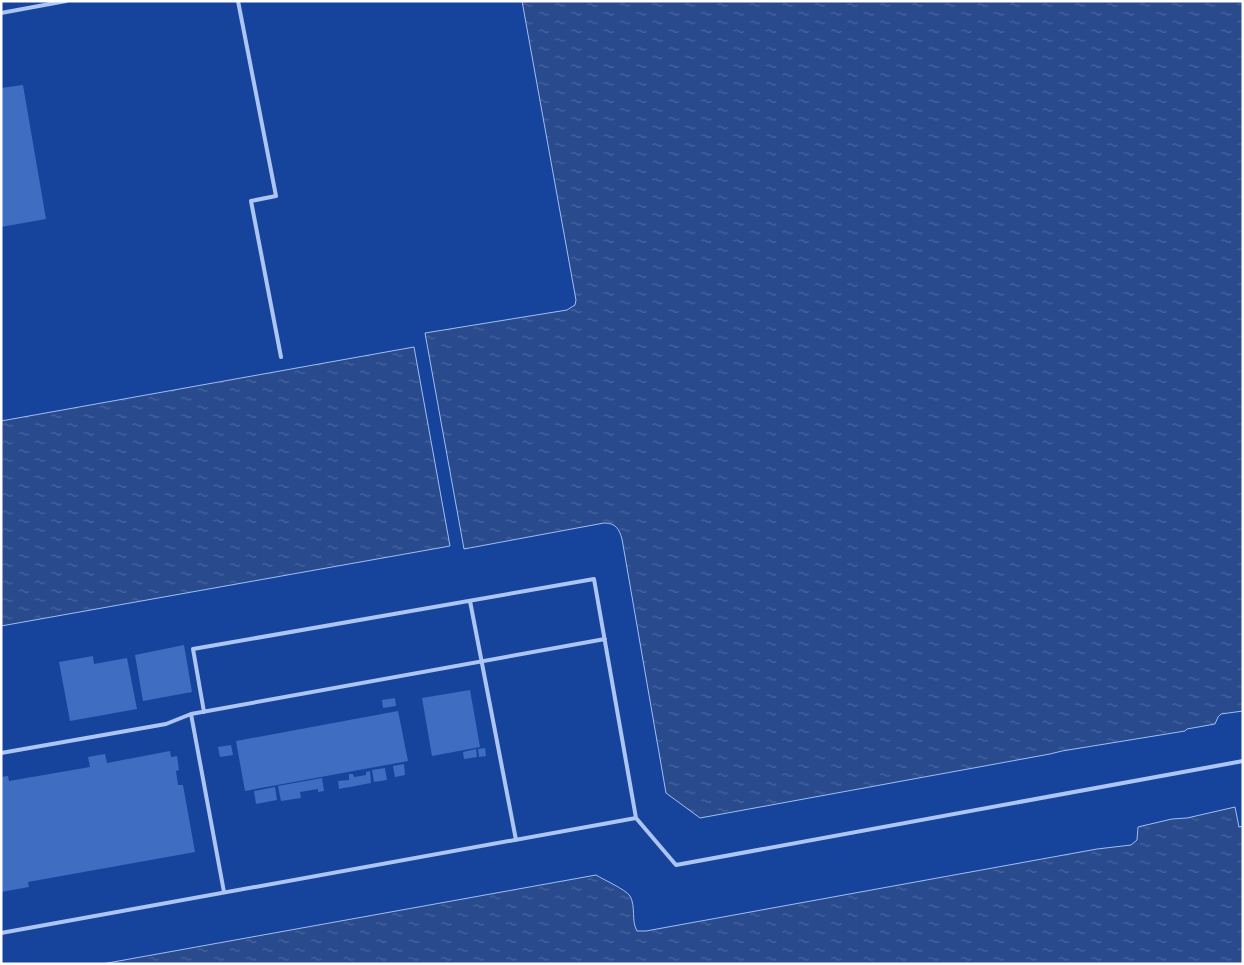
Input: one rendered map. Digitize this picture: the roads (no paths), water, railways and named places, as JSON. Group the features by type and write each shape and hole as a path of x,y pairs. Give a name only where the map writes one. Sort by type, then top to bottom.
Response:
{"lane":[{"path":"1,12 66,1"},
{"path":"238,1 276,196 251,200 281,357"},
{"path":"204,712 193,649 594,579 636,818 676,865 1243,761"},
{"path":"470,601 516,840"},
{"path":"1,753 166,724 191,714 605,639"},
{"path":"191,714 224,892"},
{"path":"1,933 636,818"}],"water":[{"path":"522,1 1243,1 1243,711 1221,714 1215,724 1185,731 1062,751 700,818 666,793 622,539 616,527 604,523 464,549 425,333 567,310 575,305 576,300"},
{"path":"414,347 450,546 1,626 1,421"},
{"path":"1235,807 1239,827 1243,826 1243,964 102,964 596,875 630,896 633,904 635,927 637,931 646,931 1097,849 1131,845 1137,840 1138,827"}]}
